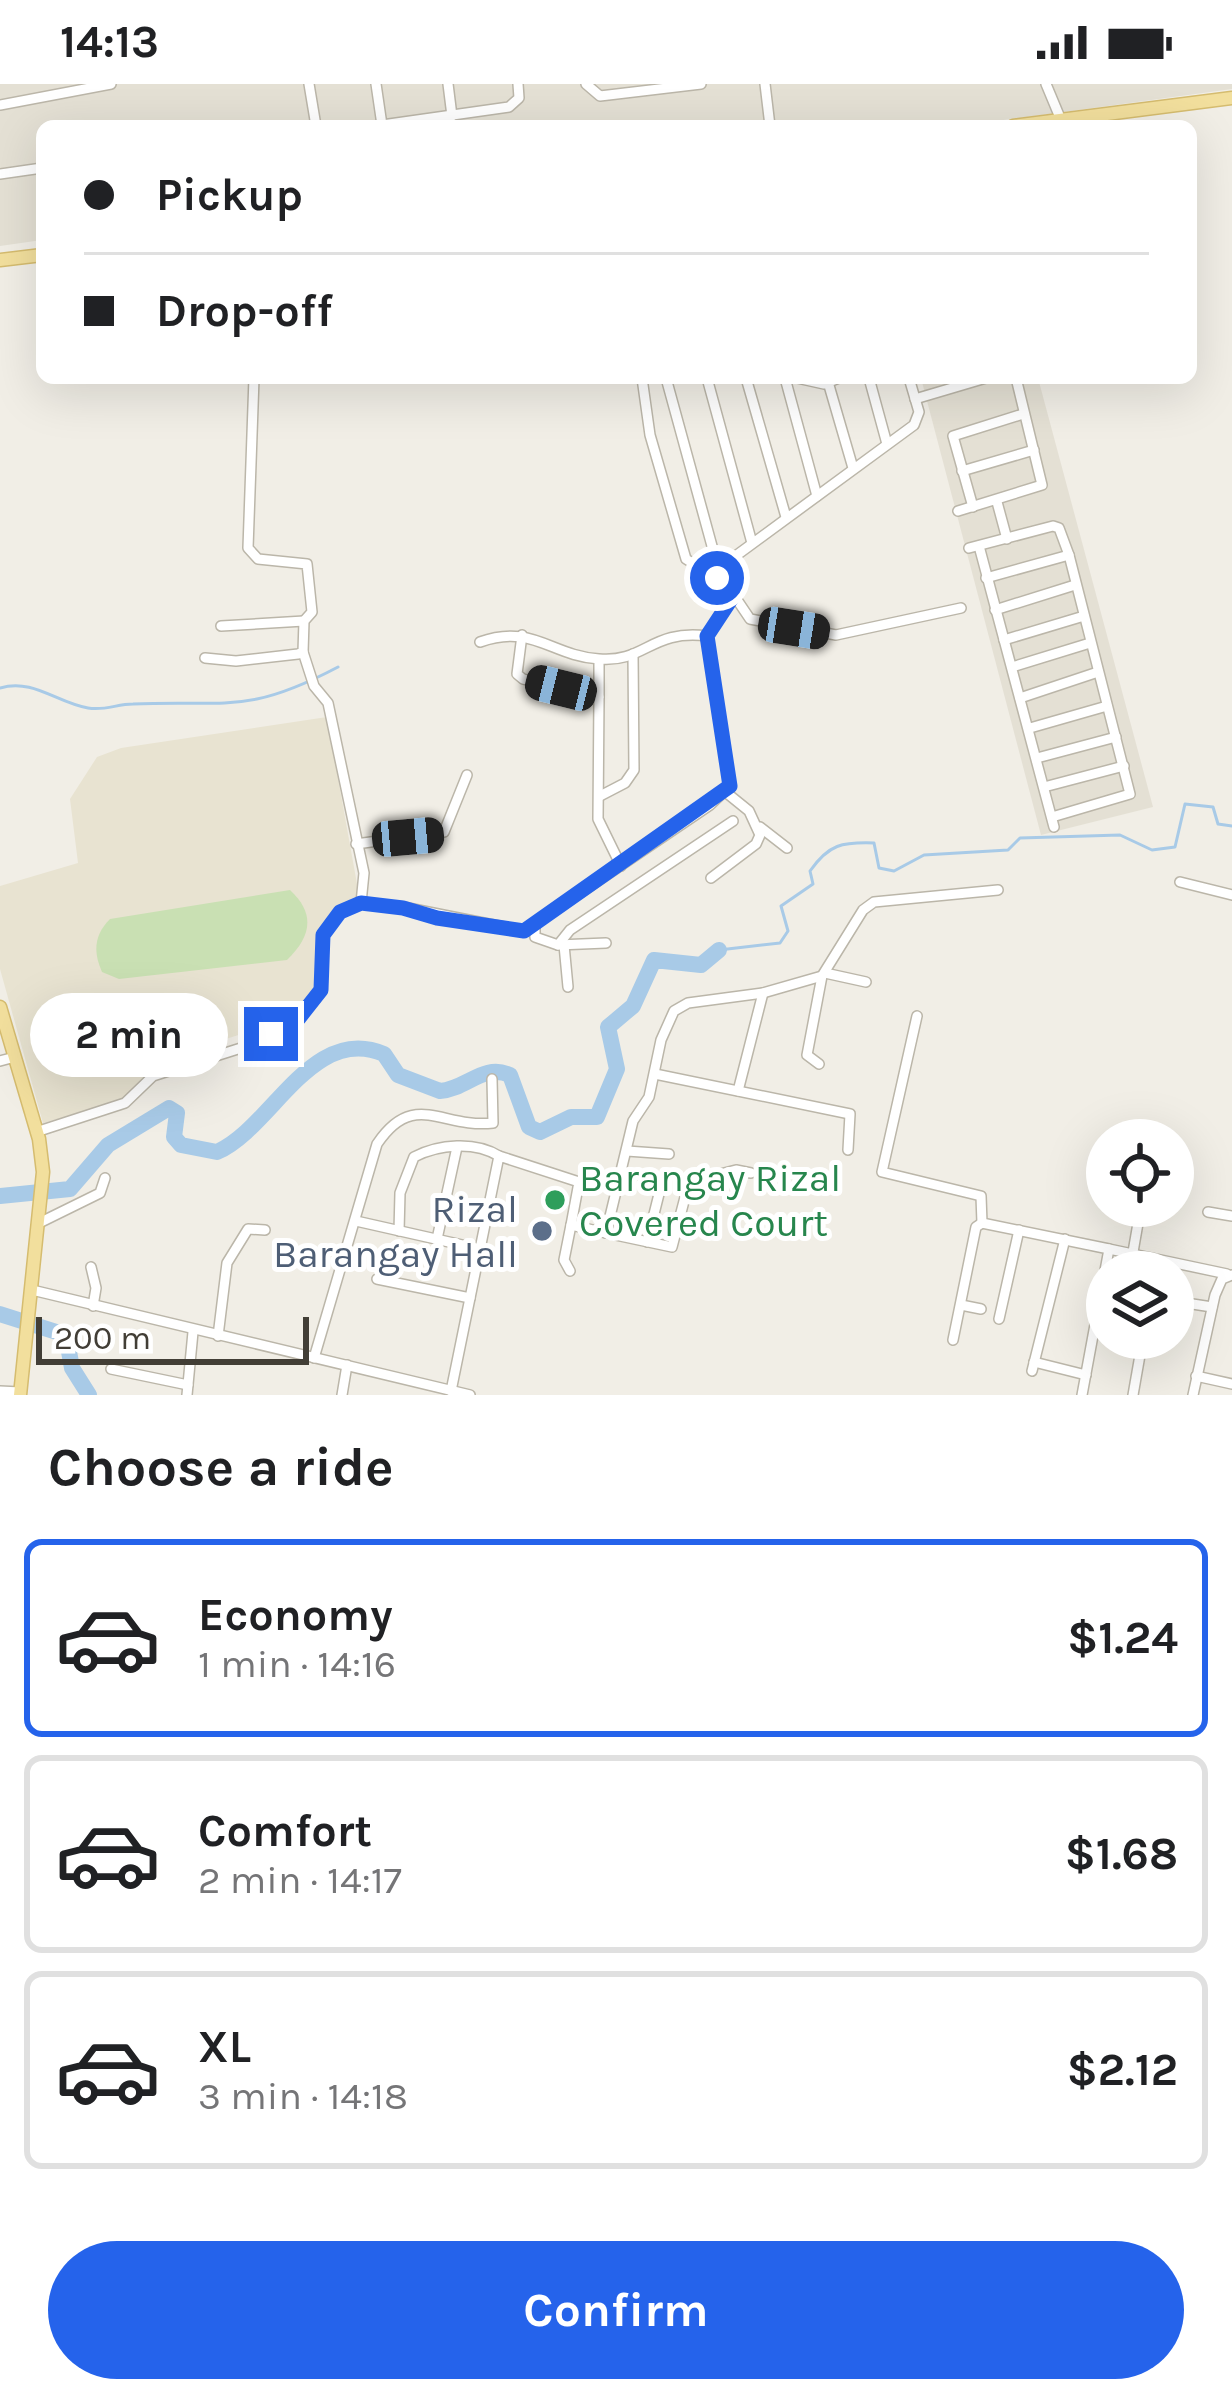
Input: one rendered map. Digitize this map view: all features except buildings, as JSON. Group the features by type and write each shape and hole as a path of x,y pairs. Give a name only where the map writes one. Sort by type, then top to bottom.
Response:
{"main road":[{"path":"1060,120 1232,98"},
{"path":"0,260 36,257"},
{"path":"0,1007 7,1059 36,1132 43,1172 20,1394"}],"street":[{"path":"0,105 111,84"},
{"path":"309,84 315,120"},
{"path":"376,84 382,120"},
{"path":"448,84 452,116"},
{"path":"424,120 509,107 519,98 518,84"},
{"path":"586,84 600,96 701,84"},
{"path":"765,84 769,120"},
{"path":"1046,84 1060,120"},
{"path":"0,174 36,169"},
{"path":"254,384 248,548 258,559 307,564 312,612 304,621 303,652 314,686 328,704 364,873 361,903"},
{"path":"643,384 650,436 686,559 731,590 753,621 836,635 961,608"},
{"path":"668,384 715,557 726,563 919,419 911,384"},
{"path":"709,384 752,543"},
{"path":"748,384 786,518"},
{"path":"787,384 817,496"},
{"path":"835,384 853,468"},
{"path":"871,384 886,444"},
{"path":"915,400 957,384"},
{"path":"958,511 1042,485 1017,384"},
{"path":"973,507 953,436 1023,414"},
{"path":"962,471 1034,450"},
{"path":"998,502 1006,539"},
{"path":"1059,528 1124,766 1127,797 1053,822 1030,728 974,547 1006,539 1059,528"},
{"path":"986,578 1069,555"},
{"path":"995,610 1076,585"},
{"path":"731,590 707,636 733,801 787,848"},
{"path":"1004,640 1084,616"},
{"path":"221,626 304,621"},
{"path":"480,642 503,634 522,635 599,659 633,654 676,632 707,636"},
{"path":"522,635 519,677 599,697"},
{"path":"1012,668 1090,644"},
{"path":"205,658 277,659 303,652"},
{"path":"600,796 626,783 634,770 633,654"},
{"path":"599,659 601,830 621,866"},
{"path":"1019,698 1098,672"},
{"path":"1030,728 1107,706"},
{"path":"1037,758 1116,737"},
{"path":"1044,787 1124,766"},
{"path":"356,844 444,832 467,776"},
{"path":"36,1132 125,1103 153,1076 241,1048 299,1018 321,990 323,935 330,919 361,903 519,931 535,926 730,786"},
{"path":"568,987 561,945 570,930 733,821"},
{"path":"712,878 756,844 760,827"},
{"path":"676,828 689,850"},
{"path":"1180,883 1232,895"},
{"path":"819,1064 807,1055 823,975 863,910 874,902 998,890"},
{"path":"535,926 539,941 606,943"},
{"path":"606,1232 635,1117 647,1102 661,1040 674,1011 688,1003 763,993 823,975 866,982"},
{"path":"737,1091 763,993"},
{"path":"917,1016 882,1172 981,1196 982,1222"},
{"path":"655,1074 850,1114 848,1150"},
{"path":"314,1358 368,1168 390,1125 416,1113 489,1125 495,1109 492,1078"},
{"path":"437,1239 457,1147"},
{"path":"399,1231 400,1193 414,1156 478,1147 579,1182 564,1260 570,1270"},
{"path":"627,1151 669,1154"},
{"path":"451,1391 499,1156"},
{"path":"571,1226 674,1246 689,1182 736,1170 751,1173"},
{"path":"39,1223 90,1201 100,1193 105,1178"},
{"path":"647,1243 661,1186"},
{"path":"1208,1212 1232,1216"},
{"path":"356,1221 480,1249"},
{"path":"982,1222 1125,1251"},
{"path":"952,1340 976,1227 982,1222"},
{"path":"218,1336 230,1254 248,1229 265,1229"},
{"path":"1000,1319 1018,1230"},
{"path":"1065,1239 1033,1367 1086,1375"},
{"path":"1082,1395 1109,1249"},
{"path":"1192,1395 1212,1307 1230,1275 1194,1266"},
{"path":"91,1267 97,1288 93,1306"},
{"path":"377,1279 470,1298"},
{"path":"32,1290 470,1395"},
{"path":"1194,1304 1212,1307"},
{"path":"961,1305 981,1309"},
{"path":"111,1369 188,1390 193,1332"},
{"path":"1133,1395 1139,1359"},
{"path":"342,1395 347,1365"},
{"path":"1220,1395 1232,1366"},
{"path":"1196,1376 1228,1383"},
{"path":"0,1391 20,1394"}],"shaded area":[{"path":"0,84 1232,84 1232,89 1004,120 36,120 36,241 0,246"},
{"path":"923,384 1040,384 1153,807 1041,835"},
{"path":"327,717 359,895 354,903 330,913 321,930 322,976 304,1004 267,1026 162,1059 130,1099 43,1123 0,969 0,886 78,863 70,799 97,757 121,748"}],"green space":[{"path":"290,890 304,908 307,925 301,943 287,960 119,979 102,972 97,944 110,919"}],"waterway":[{"path":"0,688 23,686 94,709 237,702 281,692 338,667"},
{"path":"719,950 780,943 788,931 781,906 813,884 810,871 824,855 845,844 874,843 879,868 894,871 924,855 1008,850 1020,838 1120,835 1152,850 1175,847 1185,804 1213,807 1218,824 1232,826"},
{"path":"0,1196 70,1189 108,1145 169,1108 177,1113 174,1137 181,1145 217,1152 237,1140 314,1065 335,1053 358,1048 384,1054 398,1075 440,1091 491,1072 510,1075 529,1127 540,1132 571,1117 597,1117 617,1069 608,1027 633,1006 654,960 701,965 719,950"},
{"path":"0,1314 66,1335 72,1368 89,1395"}],"place":[{"name":"Barangay Rizal Covered Court","path":"555,1200"},
{"name":"Rizal Barangay Hall","path":"542,1231"}],"route":[{"path":"271,1034 299,1018 321,990 323,935 330,919 340,912 361,903 524,931 710,805 730,786 707,636 734,595 717,578"}]}
